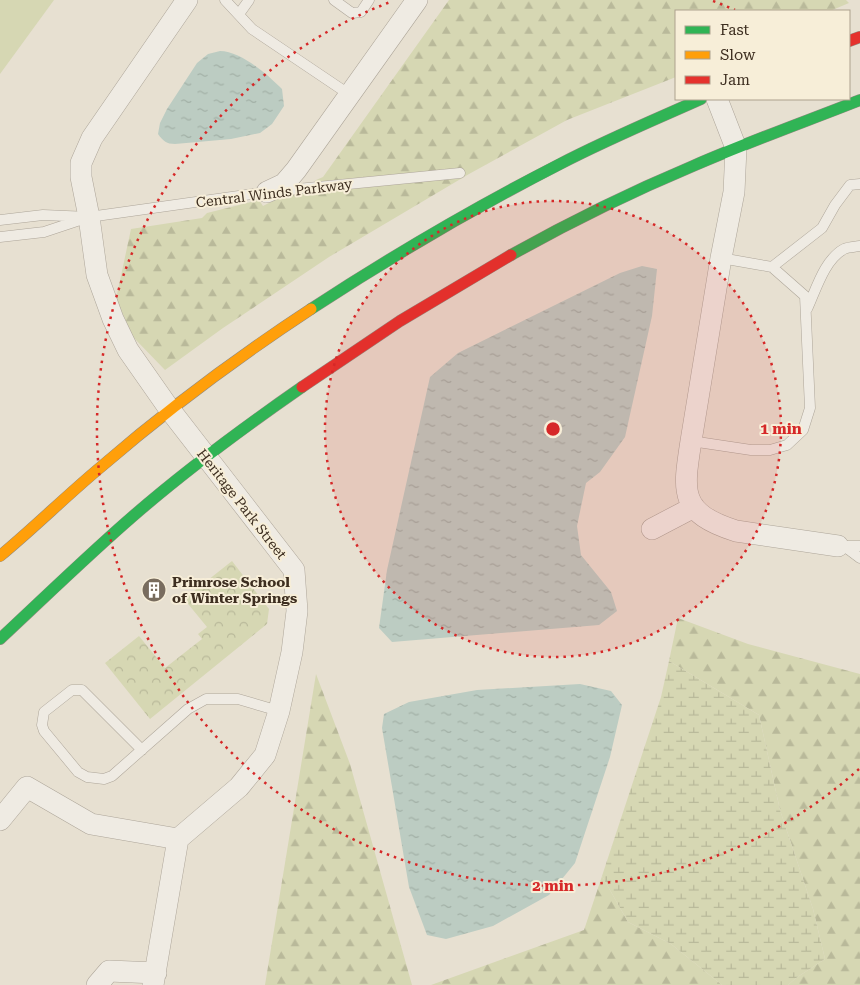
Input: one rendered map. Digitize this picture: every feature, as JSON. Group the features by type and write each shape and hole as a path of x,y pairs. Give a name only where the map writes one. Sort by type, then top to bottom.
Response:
{"main road":[{"path":"0,556 114,455 170,410 234,362 365,274 503,193 651,119 698,100"},
{"path":"0,639 99,547 206,457 332,366 398,323 533,244 668,176 860,100"}],"street":[{"name":"Heritage Park Street","path":"178,840 239,787 265,755 280,711 292,652 297,611 294,570 170,410 128,350 112,319 97,275 81,177 82,163 92,138 187,0"},
{"path":"267,192 284,184 296,170 417,0"},
{"path":"717,100 736,148 734,192 721,258 691,441 686,491 697,512 707,520 736,530 838,546"},
{"path":"652,529 694,506"},
{"path":"0,820 26,787 91,824 178,840 154,979 109,971 97,985"}],"lane":[{"path":"225,0 252,29 350,95"},
{"path":"238,14 249,0"},
{"path":"334,0 352,13 361,12 369,0"},
{"name":"Central Winds Parkway","path":"0,237 44,232 89,217 267,192 460,173"},
{"path":"772,267 822,228 835,205 850,185 860,184"},
{"name":"Central Winds Parkway","path":"0,220 43,215 89,217"},
{"path":"805,312 824,273 835,256 846,248 860,246"},
{"path":"691,441 751,450 770,450 788,445 803,430 810,408 805,296 772,267 721,258"},
{"path":"838,546 860,546"},
{"path":"838,546 848,549 860,558"},
{"path":"142,750 82,690 72,690 44,712 42,725 44,731 78,772 87,777 104,779 112,776 142,750 188,709 206,699 238,699 280,711"}],"green space":[{"path":"0,0 54,0 0,74"},
{"path":"449,0 846,0 849,3 832,10 675,10 675,77 567,120 469,174 329,257 223,328 165,370 133,337 116,299 131,229 202,218 207,213 259,200 263,206 288,193 311,187 316,180 323,177"},
{"path":"232,561 269,609 267,624 150,719 105,663 139,636 165,668 202,639 198,634 207,627 184,599"},
{"path":"678,618 748,644 860,674 860,985 788,985 825,959 813,909 780,810 759,715 669,661"},
{"path":"669,661 759,715 780,810 813,909 825,959 788,985 722,985 671,944 628,922 602,876 661,697"},
{"path":"316,674 350,764 412,985 265,985"},
{"path":"602,876 628,922 671,944 722,985 431,985 584,930"}],"water":[{"path":"220,51 245,59 269,77 282,89 284,106 272,124 260,133 231,139 175,144 165,142 158,134 160,123 167,109 197,63 208,54"},
{"path":"642,266 657,269 652,316 625,437 600,472 586,483 577,526 581,555 611,592 617,611 599,625 392,642 379,628 387,570 430,377 458,353 620,273"},
{"path":"580,684 611,691 622,705 610,757 575,863 549,895 493,926 446,939 427,935 409,887 382,728 384,714 409,702 477,690"}],"traffic: fast":[{"path":"311,309 403,251 496,198 630,130 699,100"},
{"path":"511,255 601,208 670,176 860,100"},
{"path":"0,639 152,500 215,450 302,387"}],"traffic: slow":[{"path":"0,556 152,424 230,365 311,309"}],"traffic: jam":[{"path":"850,41 860,37"},
{"path":"302,387 400,321 511,255"}],"place":[{"name":"Primrose School of Winter Springs","path":"154,590"}]}
